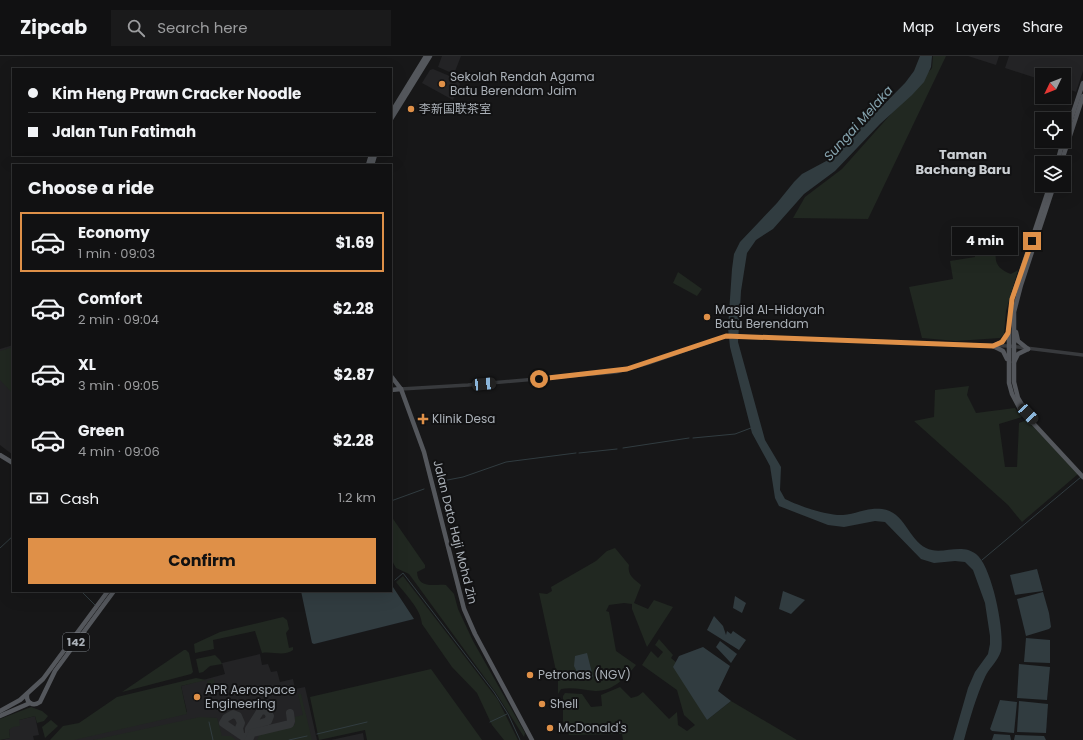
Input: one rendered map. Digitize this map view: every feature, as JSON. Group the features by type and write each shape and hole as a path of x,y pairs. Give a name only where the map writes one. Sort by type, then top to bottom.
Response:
{"main road":[{"path":"392,111 426,56"},
{"path":"392,117 430,56"},
{"path":"1071,119 1083,83"},
{"path":"1063,156 1083,96"},
{"path":"1048,192 1012,299 1009,328 1014,365 1015,389 1022,405 1082,473"},
{"path":"1008,367 1014,318 1021,285 1052,192"},
{"path":"1014,318 1018,341 1028,349 1018,354 1014,365"},
{"path":"1009,328 1005,339 993,346 1005,353 1009,383 1015,402 1082,473"},
{"name":"Jalan Dato Haji Mohd Zin","path":"392,377 401,389 428,466 464,609 477,639 532,740"},
{"path":"392,390 401,389"},
{"path":"0,455 12,462"},
{"name":"142","path":"0,711 27,694 55,664 107,592"},
{"name":"142","path":"0,716 30,703 35,704 40,702 42,695 55,671 113,592"},
{"path":"32,689 39,691 42,695"},
{"path":"27,694 27,699 30,703"}],"street":[{"path":"401,389 468,385 616,372 649,363 726,336 1011,346 1083,355"}],"shaded area":[{"path":"442,56 461,56 454,74 438,67"},
{"path":"920,56 932,56 931,67 924,82 880,124 835,171 804,194 773,229 756,240 747,253 741,291 738,342 765,440 781,467 780,490 785,499 814,510 837,515 872,509 890,511 901,520 915,539 926,548 938,551 964,549 976,554 982,561 992,585 996,600 1002,642 1001,651 998,658 987,674 973,708 964,740 953,740 968,688 975,672 988,654 990,644 985,603 973,570 965,562 955,561 934,563 921,559 885,522 875,521 844,527 828,525 779,506 775,498 770,466 752,433 730,347 728,328 734,254 740,242 802,174 830,159 905,83 914,71"},
{"path":"933,56 946,56 868,219 793,218 805,197 842,169 932,68"},
{"path":"968,56 999,56 996,65"},
{"path":"1009,56 1083,56 1083,71 1076,92 1071,90 1071,68 1035,68 1035,78 1005,68"},
{"name":"Sekolah Rendah Agama Batu Berendam Jaim","path":"433,69 459,80 460,84 453,100 422,83 430,70"},
{"path":"981,244 983,256 996,253 996,261 1001,269 1011,274 1018,270 1006,311 1004,334 1000,338 956,341 922,338 909,287 953,279 950,261 975,257 972,245"},
{"path":"678,272 702,289 697,296 673,283"},
{"path":"12,345 12,454 0,445 0,349"},
{"path":"12,347 12,393 0,380 0,351"},
{"path":"969,386 967,395 976,413 1015,408 1022,417 999,424 1005,467 1017,467 1019,423 1027,420 1078,474 1022,522 1008,505 914,421 934,417 935,390"},
{"path":"392,517 425,565 425,568 417,572 418,578 421,582 429,585 446,585 454,594 458,609 473,641 525,733 524,737 496,693 409,574 396,568 392,561"},
{"path":"615,548 629,565 629,572 641,585 634,603 648,609 654,600 673,607 647,647 632,609 632,604 624,603 609,605 606,611 609,612 616,651 636,665 624,678 608,689 595,691 565,688 561,689 558,694 558,680 539,593 547,594 552,591 551,587 596,561 607,551"},
{"path":"1037,569 1043,591 1015,595 1010,575"},
{"path":"403,576 498,700 518,740 504,740 492,725 477,693 452,667 422,624 416,607 396,582"},
{"path":"392,586 414,619 314,644 312,643 301,592 392,592"},
{"path":"783,591 805,600 791,614 779,609"},
{"path":"1043,592 1051,627 1049,629 1026,636 1017,599"},
{"path":"735,596 746,603 742,613 733,608"},
{"path":"714,616 723,626 726,635 727,631 731,634 733,631 746,640 739,650 707,630"},
{"path":"283,617 287,620 289,629 286,633 289,648 293,647 293,650 289,652 262,653 255,631 213,640 214,649 195,653 194,644 220,632"},
{"path":"1026,638 1050,640 1050,663 1024,662"},
{"path":"659,639 673,655 671,658 677,663 707,720 731,701 797,740 623,740 622,734 569,735 563,721 563,696 565,693 582,694 591,707 602,706 601,695 620,687 631,698 638,696 643,692 669,719 677,712 678,725 687,731 695,725 684,715 677,690 642,665 651,651 658,658 663,652 655,645"},
{"path":"720,641 737,654 731,663 716,647"},
{"path":"703,647 730,666 718,691 731,701 707,720 673,667 679,656"},
{"path":"184,650 189,653 193,672 191,674 122,692"},
{"path":"587,653 593,677 581,680 574,666 575,656"},
{"path":"260,654 262,665 268,664 271,672 277,671 280,682 293,679 295,689 305,687 317,740 70,740 187,712 181,686 225,674 222,663"},
{"path":"215,655 222,664 210,666 203,672 199,673 196,659"},
{"path":"1019,664 1050,667 1047,700 1017,698"},
{"path":"431,669 482,740 367,740 365,730 319,740 310,697"},
{"path":"196,678 206,680 181,686 187,714 74,740 50,740 63,726 79,723 117,697"},
{"path":"214,679 216,693 210,694 207,681"},
{"path":"298,694 301,694 312,740 257,740 260,734 293,726 295,724 295,717 303,715"},
{"path":"1000,700 1017,702 1014,733 992,731 990,729"},
{"path":"1019,701 1048,704 1046,733 1017,732"},
{"path":"31,707 42,711 48,716 44,721 37,723 35,716 19,720 20,726 13,727 9,730 10,738 0,740 0,719"},
{"path":"35,716 39,735 33,736 34,740 2,740 10,738 9,730 19,720"},
{"path":"200,717 217,718 222,736 231,736 236,740 93,740"},
{"path":"51,720 58,726 45,738 42,727"},
{"path":"363,733 364,740 331,740"},
{"path":"994,734 1010,735 1011,740 992,740"},
{"path":"1015,735 1044,736 1046,740 1014,740"}],"waterway":[{"path":"693,438 735,434 751,428"},
{"path":"623,448 689,438"},
{"path":"579,453 617,449"},
{"path":"437,482 463,477 506,462 576,453"},
{"path":"982,560 1081,477"},
{"path":"392,501 424,489"},
{"path":"0,548 12,537"},
{"path":"395,580 403,573 494,692 508,714 520,740"},
{"path":"82,592 95,605"},
{"path":"490,722 507,714"},
{"path":"209,722 213,740"},
{"path":"317,734 367,722"},
{"path":"289,740 307,736"}],"taxiway":[{"path":"249,740 249,729 261,710 267,711 270,716 268,721 253,726"},
{"path":"249,740 252,733 290,724 290,713"},
{"path":"240,733 239,728 241,723 238,716 233,714 226,718 223,723 248,740"}],"place":[{"name":"Sekolah Rendah Agama Batu Berendam Jaim","path":"442,84"},
{"name":"李新国联茶室","path":"411,109"},
{"name":"Masjid Al-Hidayah Batu Berendam","path":"707,317"},
{"name":"Klinik Desa","path":"423,419"},
{"name":"Petronas (NGV)","path":"530,675"},
{"name":"APR Aerospace Engineering","path":"197,697"},
{"name":"Shell","path":"542,704"},
{"name":"McDonald's","path":"550,728"}],"district":[{"name":"Taman Bachang Baru","path":"963,162"}],"route":[{"path":"539,379 616,372 649,363 726,336 764,336 993,346 1002,342 1008,333 1012,299 1032,241"}],"water label":[{"name":"Sungai Melaka","path":"858,123"}]}
